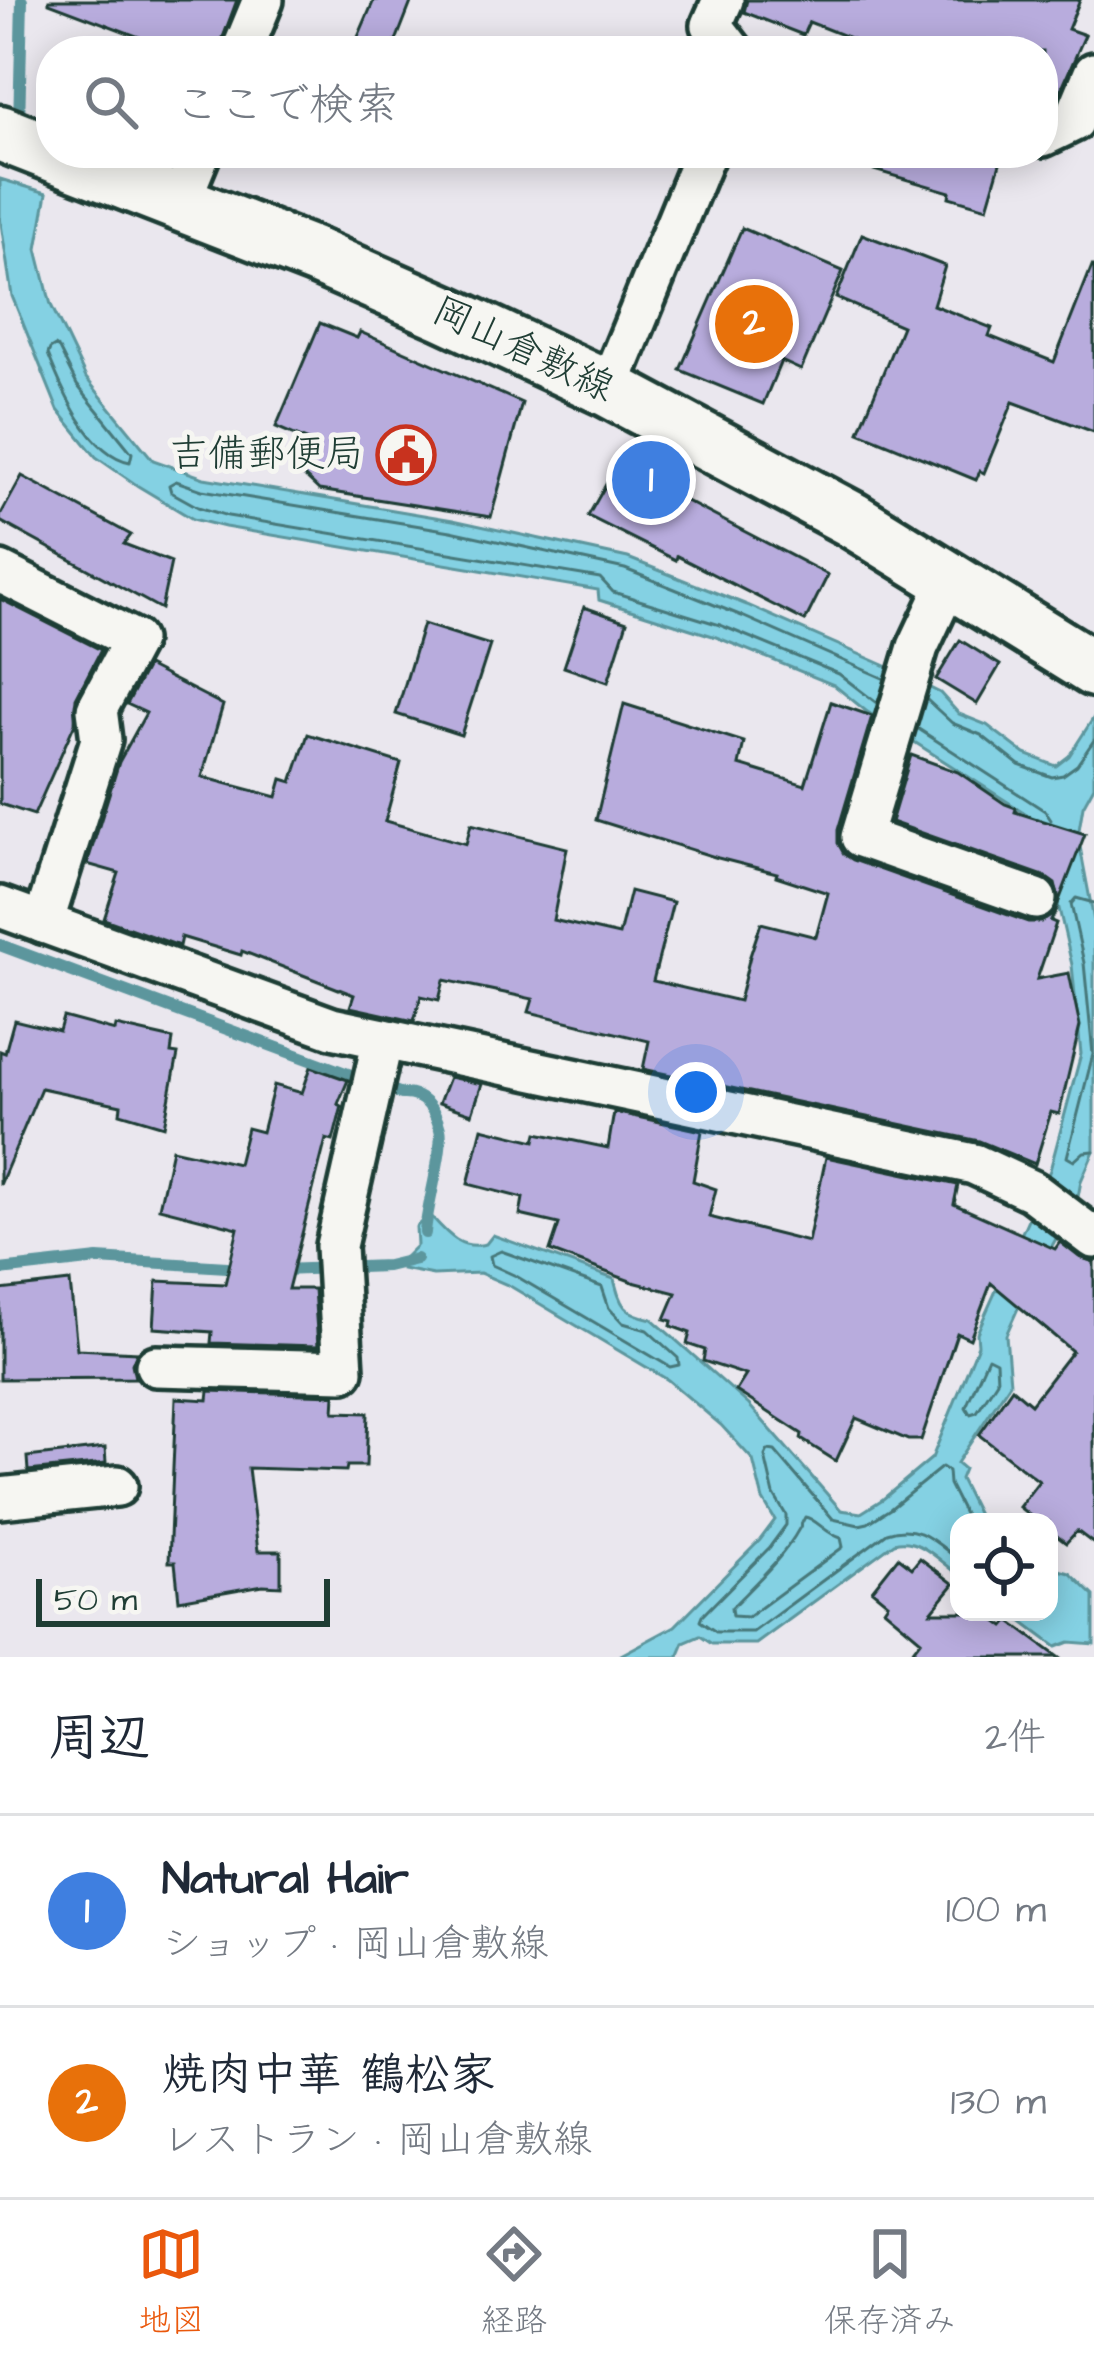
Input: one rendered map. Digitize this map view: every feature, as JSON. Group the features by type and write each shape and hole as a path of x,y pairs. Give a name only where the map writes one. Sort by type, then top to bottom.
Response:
{"main road":[{"name":"岡山倉敷線","path":"89,168 315,256 608,388 851,520 1093,665"}],"street":[{"path":"248,36 263,0"},
{"path":"720,36 712,25 723,0"},
{"path":"1058,129 1074,121 1094,74"},
{"path":"179,204 194,168"},
{"path":"608,388 699,168"},
{"path":"0,572 134,640 97,710 101,740 43,923"},
{"path":"949,581 908,679 861,837 1036,899"},
{"path":"0,907 332,1028 376,1068 974,1165 1033,1191 1083,1230"},
{"path":"156,1366 343,1371 335,1246 376,1068"},
{"path":"0,1498 117,1486"}],"water":[{"path":"0,179 47,193 37,249 51,305 86,378 153,460 204,478 453,520 628,558 884,665 940,693 959,714 987,725 1025,754 1056,766 1069,756 1094,717 1094,786 1083,806 1078,836 1094,921 1094,1151 1077,1202 1006,1335 1010,1383 957,1463 964,1469 960,1479 977,1513 950,1513 950,1568 921,1546 894,1543 756,1644 712,1644 700,1636 684,1643 678,1657 617,1657 675,1626 775,1520 763,1500 753,1460 668,1380 510,1286 480,1273 433,1275 402,1269 402,1260 417,1245 416,1227 432,1217 462,1243 486,1244 493,1235 614,1279 625,1307 652,1319 749,1405 841,1510 861,1513 883,1499 932,1458 978,1345 977,1333 1050,1170 1081,1054 1072,965 1039,822 866,711 834,685 716,637 599,600 598,590 193,519 96,457 58,410 12,296 0,217"},
{"path":"1058,1570 1070,1573 1094,1596 1094,1644 1069,1642 1056,1647 1021,1621 1058,1621"}],"building":[{"path":"237,0 224,36 136,36 49,3"},
{"path":"374,0 412,0 398,36 358,36"},
{"path":"747,0 1080,0 1068,29 1085,35 1058,96 1058,36 845,36 809,22 803,35 744,12"},
{"path":"867,168 999,168 987,208 949,197 950,192"},
{"path":"742,228 843,271 801,370 781,361 763,404 680,370"},
{"path":"862,234 945,266 933,305 992,328 989,336 1054,362 1094,266 1094,432 1013,402 984,473 980,471 976,480 859,432 902,326 836,298"},
{"name":"吉備郵便局","path":"320,323 357,338 360,332 522,403 491,517 319,490 299,471 311,442 276,427"},
{"path":"617,465 828,575 805,621 588,516"},
{"path":"22,476 131,535 124,544 171,562 161,609 0,521"},
{"path":"0,599 101,650 76,698 75,723 34,815 0,804"},
{"path":"584,607 627,622 608,682 564,667"},
{"path":"423,624 490,645 461,735 396,714"},
{"path":"960,640 1000,665 977,704 936,679"},
{"path":"147,666 223,705 202,777 277,797 282,779 292,782 308,734 401,763 385,821 466,844 471,824 567,848 553,920 619,935 630,891 673,902 653,981 739,1001 761,923 816,937 828,893 777,873 596,820 624,704 744,742 739,765 805,785 831,702 872,716 838,830 844,854 1028,922 1041,922 1055,913 1037,979 1069,973 1080,1026 1059,1114 1051,1112 1035,1164 979,1141 643,1069 649,1041 529,1012 533,999 444,980 439,1000 421,996 414,1021 350,1007 354,995 242,951 241,955 181,937 179,946 104,919 119,873 87,864 119,762 146,713 127,704"},
{"path":"911,755 958,772 1016,808 1015,812 1085,834 1059,901 1055,884 1044,876 891,822"},
{"path":"63,1017 173,1039 171,1053 178,1054 164,1126 120,1113 121,1105 41,1088 0,1185 0,1051 5,1053 14,1020 59,1031"},
{"path":"311,1067 348,1080 338,1104 342,1106 333,1141 326,1139 288,1289 314,1289 318,1346 211,1343 212,1332 154,1328 157,1281 225,1284 238,1228 159,1208 172,1149 238,1164 247,1128 262,1132 274,1085 302,1093"},
{"path":"449,1077 482,1084 472,1114 439,1103"},
{"path":"614,1112 702,1131 693,1181 716,1189 709,1217 808,1242 826,1157 958,1185 954,1204 1055,1249 1060,1242 1094,1262 1094,1544 1077,1531 1066,1543 1058,1537 1058,1513 1027,1513 1019,1507 1039,1481 979,1435 1012,1388 1031,1404 1072,1351 991,1283 970,1339 957,1333 921,1440 908,1440 856,1418 836,1461 736,1391 746,1375 703,1361 705,1350 687,1344 690,1333 665,1319 676,1293 550,1251 559,1224 520,1215 523,1198 468,1184 482,1128 535,1141 537,1133 608,1148"},
{"path":"70,1282 77,1349 137,1352 132,1364 135,1378 0,1379 0,1290"},
{"path":"209,1391 335,1395 334,1412 368,1413 366,1466 347,1466 346,1471 248,1468 258,1551 281,1551 281,1586 179,1600 175,1562 169,1562 176,1398 208,1400"},
{"path":"105,1448 106,1463 28,1471 27,1457"},
{"path":"898,1557 912,1568 920,1558 950,1581 950,1589 931,1612 950,1612 950,1621 996,1621 1004,1627 1009,1621 1058,1657 908,1657 921,1640 884,1609 888,1603 872,1590"}],"waterway":[{"path":"19,125 22,0"},
{"path":"0,945 422,1099 435,1115 441,1137 425,1233"},
{"path":"0,1270 98,1259 243,1268"},
{"path":"281,1270 387,1266 416,1259"}],"place":[{"name":"焼肉中華 鶴松家","path":"754,324"},
{"name":"吉備郵便局","path":"406,455"},
{"name":"Natural Hair","path":"651,480"}]}
